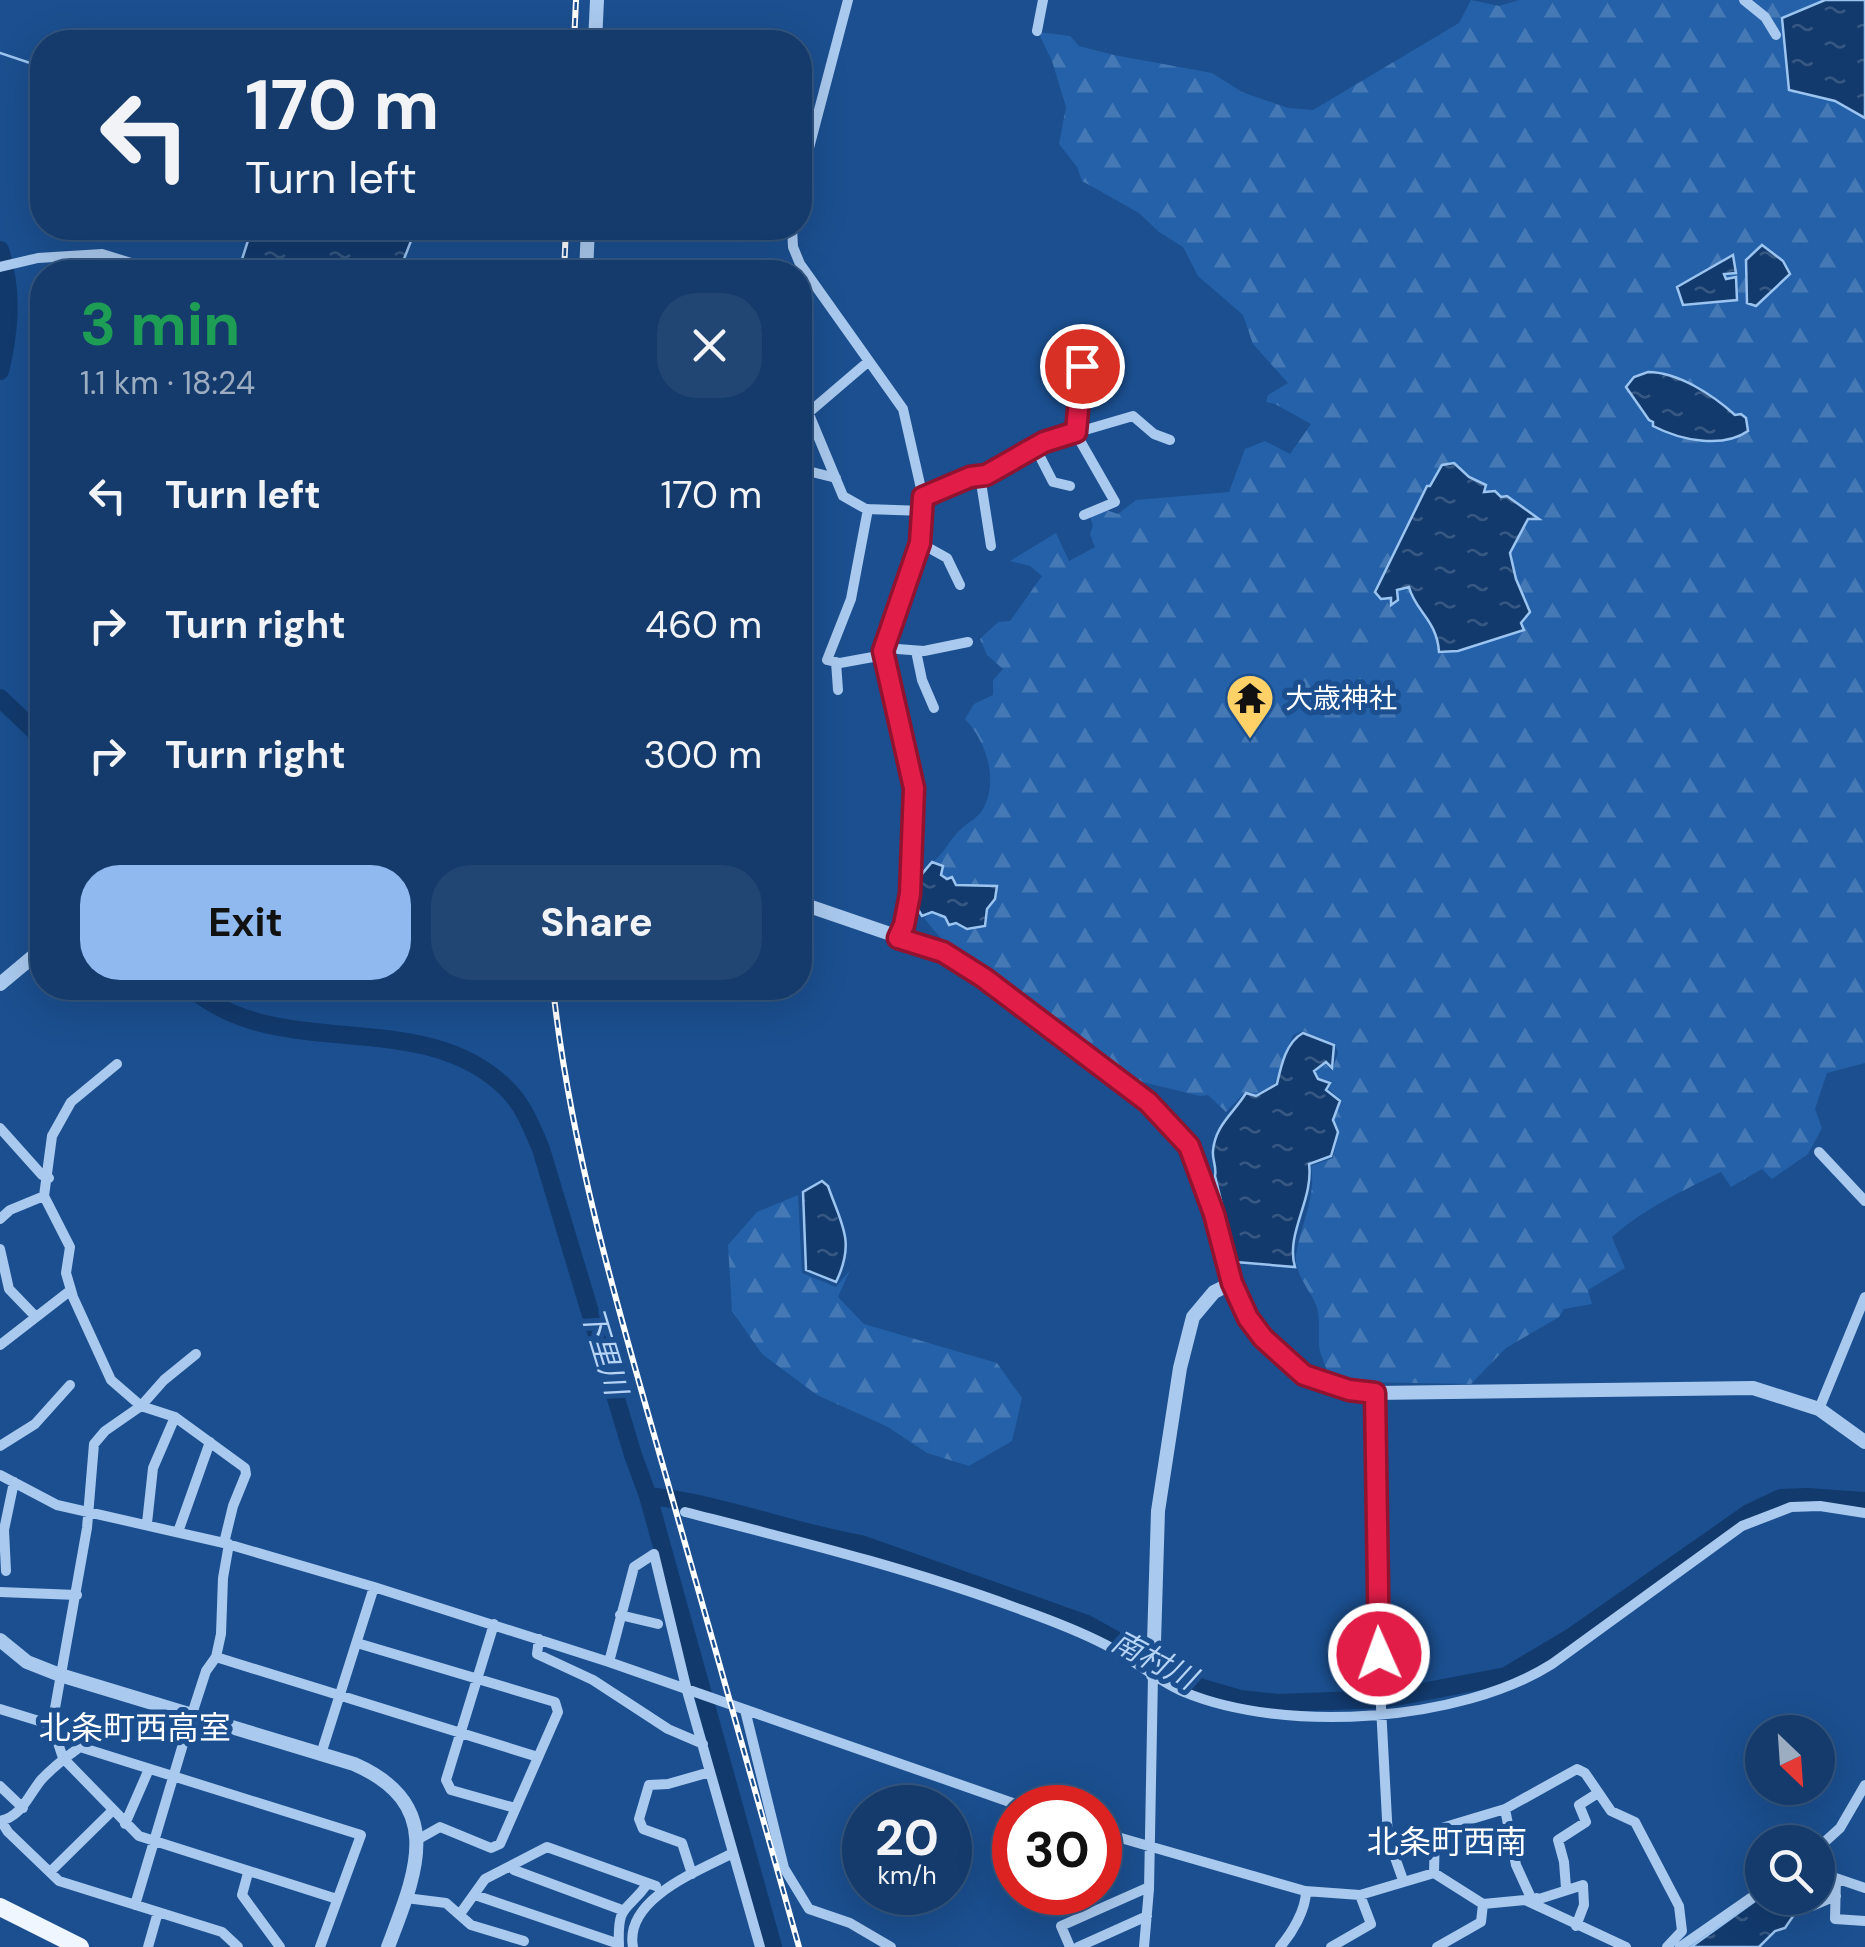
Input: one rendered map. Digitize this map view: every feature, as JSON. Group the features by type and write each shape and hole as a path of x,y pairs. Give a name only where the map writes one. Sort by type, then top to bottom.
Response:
{"main road":[{"path":"0,1906 80,1947"}],"street":[{"path":"596,30 597,0"},
{"path":"812,136 848,0"},
{"path":"1037,31 1043,0"},
{"path":"1744,0 1766,17 1776,35"},
{"path":"32,260 102,254 121,260"},
{"path":"0,267 30,261"},
{"path":"812,281 903,409 923,497 920,543 884,651 914,788 910,894 898,938"},
{"path":"812,409 869,361"},
{"path":"1082,366 1076,432 1114,502 1084,514"},
{"path":"923,497 980,476 1036,447 1133,416 1154,434 1170,440"},
{"path":"812,432 843,496 868,509 924,510"},
{"path":"1036,447 1054,482 1070,486"},
{"path":"812,472 836,478"},
{"path":"980,476 991,546"},
{"path":"868,509 846,618 827,660 836,662 884,651 916,651 968,642"},
{"path":"920,543 947,558 960,585"},
{"path":"916,651 922,680 934,708"},
{"path":"836,662 838,690"},
{"path":"812,907 943,952 984,978 1148,1102 1189,1146 1214,1214 1232,1283 1248,1318 1263,1338 1304,1375 1349,1390 1375,1393 1754,1388 1819,1409 1865,1442"},
{"path":"0,984 30,958"},
{"path":"117,1064 61,1114 52,1136 44,1196 70,1247 66,1273 71,1290 111,1380 141,1406 175,1417 245,1468 246,1474 232,1506 216,1656 206,1671 192,1714 135,1905"},
{"path":"0,1128 42,1176 49,1178"},
{"path":"1819,1152 1865,1201"},
{"path":"0,1218 44,1196"},
{"path":"0,1249 9,1289 35,1316"},
{"path":"1144,1947 1149,1887 1158,1511 1180,1368 1192,1318 1214,1292 1232,1283"},
{"path":"0,1345 71,1290"},
{"path":"1819,1409 1865,1297"},
{"path":"196,1354 94,1444 77,1595 52,1725 63,1758 139,1836 337,1899"},
{"path":"0,1446 35,1424 70,1385"},
{"path":"1375,1393 1380,1688 1388,1838 1403,1880"},
{"path":"147,1523 153,1468 175,1417"},
{"path":"178,1532 210,1442"},
{"path":"0,1475 57,1505 226,1543 374,1586 609,1662 992,1796"},
{"path":"6,1571 4,1530 14,1482"},
{"path":"685,1512 848,1555 1019,1608 1109,1646 1183,1691 1230,1708 1273,1714 1382,1715 1460,1701 1525,1681 1742,1526 1770,1512 1820,1506 1865,1513"},
{"path":"609,1662 634,1567 654,1554 760,1947"},
{"path":"322,1754 374,1586"},
{"path":"0,1592 77,1595"},
{"path":"620,1614 658,1624"},
{"path":"494,1624 446,1780 451,1790 515,1808"},
{"path":"540,1639 537,1654 593,1680 668,1729 703,1744"},
{"path":"0,1640 28,1662 60,1675 354,1764 383,1780 405,1806 417,1840 415,1876 388,1947"},
{"path":"357,1643 555,1702 558,1712 500,1844 491,1848 440,1827 417,1840"},
{"path":"216,1656 538,1756"},
{"path":"0,1709 52,1725"},
{"path":"745,1710 784,1868 809,1909 850,1923 891,1947"},
{"path":"238,1947 222,1932 59,1880 1,1821 23,1808 39,1782 80,1747 361,1835 320,1947"},
{"path":"125,1824 149,1769"},
{"path":"1434,1873 1435,1830 1506,1809 1577,1769 1585,1773 1611,1811 1636,1822 1679,1906 1682,1930 1668,1947"},
{"path":"692,1874 682,1843 643,1829 639,1819 650,1784 668,1784 710,1772"},
{"path":"1835,1833 1865,1784"},
{"path":"0,1786 23,1808"},
{"path":"1566,1888 1558,1840 1586,1822 1579,1805 1598,1793"},
{"path":"1506,1809 1516,1865 1532,1900 1576,1926 1626,1947"},
{"path":"50,1872 112,1811"},
{"path":"1122,1840 1306,1891 1360,1895 1434,1873 1483,1904 1536,1902 1566,1888 1584,1885 1584,1905 1576,1926"},
{"path":"460,1914 485,1879 547,1847 652,1884 622,1910 619,1945 475,1894"},
{"path":"633,1947 633,1924 638,1913 692,1874 734,1854"},
{"path":"511,1866 622,1910"},
{"path":"248,1873 242,1895 280,1947"},
{"path":"1865,1888 1836,1878 1836,1918 1865,1920"},
{"path":"1070,1947 1060,1926 1149,1887"},
{"path":"1280,1947 1306,1904 1306,1891"},
{"path":"1332,1947 1371,1924 1360,1895"},
{"path":"406,1898 446,1902 471,1924 524,1941"},
{"path":"1680,1947 1745,1902"},
{"path":"1436,1947 1481,1922 1483,1904"},
{"path":"148,1947 158,1912"},
{"path":"1078,1947 1147,1916"}],"green space":[{"path":"1471,0 1499,6 1519,0 1865,0 1865,1063 1827,1073 1815,1109 1822,1128 1808,1154 1772,1179 1762,1169 1731,1187 1721,1172 1637,1217 1612,1237 1625,1268 1588,1290 1592,1304 1564,1309 1559,1317 1506,1348 1471,1384 1361,1382 1328,1373 1319,1347 1318,1310 1296,1262 1312,1188 1311,1166 1333,1158 1339,1132 1334,1120 1341,1100 1329,1089 1332,1081 1319,1079 1315,1071 1325,1064 1332,1071 1338,1053 1335,1044 1303,1031 1293,1035 1275,1083 1256,1095 1245,1092 1226,1112 1208,1095 1134,1080 990,968 962,956 924,918 932,913 944,917 948,926 956,924 967,930 986,927 988,909 995,899 998,885 956,885 952,877 941,874 943,866 933,862 958,832 980,814 989,794 987,759 965,719 974,704 993,695 993,680 1003,669 987,655 980,639 998,622 1010,621 1042,576 1030,566 1010,561 1056,533 1069,561 1095,547 1090,517 1106,510 1118,514 1136,500 1229,492 1245,449 1265,441 1290,454 1311,424 1266,402 1268,395 1288,383 1253,344 1243,315 1198,276 1183,247 1139,213 1082,181 1077,167 1059,144 1066,107 1038,32 1070,36 1079,46 1114,55 1212,73 1242,92 1288,108 1313,110 1459,23"},
{"path":"798,1195 802,1273 836,1287 850,1270 838,1297 864,1324 997,1363 1022,1398 1012,1441 969,1466 927,1453 888,1427 817,1395 762,1354 732,1311 728,1245 757,1212"}],"water":[{"path":"1825,0 1865,0 1865,118 1835,101 1789,90 1782,18"},
{"path":"248,240 411,240 404,260 242,260"},
{"path":"1762,245 1783,261 1790,274 1756,306 1747,303 1746,260"},
{"path":"1733,255 1736,273 1724,274 1726,279 1736,277 1737,300 1683,305 1677,287"},
{"path":"1648,372 1683,380 1706,393 1735,415 1746,418 1748,431 1714,441 1676,435 1653,426 1626,387 1634,377"},
{"path":"1454,463 1469,477 1486,485 1484,492 1507,496 1539,519 1528,519 1510,553 1530,612 1521,623 1524,630 1458,651 1439,652 1434,632 1409,587 1397,590 1398,600 1391,605 1391,598 1381,599 1375,592 1427,486 1442,465"},
{"path":"932,862 943,866 941,875 952,877 956,885 997,886 985,926 967,929 956,923 949,925 945,917 932,912 922,916 913,893"},
{"path":"1303,1033 1334,1045 1332,1068 1326,1062 1314,1071 1318,1079 1330,1083 1326,1090 1340,1101 1333,1120 1338,1132 1331,1156 1309,1164 1308,1190 1294,1242 1295,1267 1236,1262 1215,1176 1214,1142 1246,1093 1256,1096 1277,1084 1288,1048"},
{"path":"822,1181 828,1186 842,1222 846,1244 836,1282 806,1270 803,1192"},
{"path":"1745,1908 1745,1915 1794,1915 1785,1928 1775,1931 1759,1947 1691,1947"}],"waterway":[{"path":"0,53 30,63"},
{"name":"下里川","path":"0,250 9,310 0,371"},
{"name":"下里川","path":"0,698 30,727"},
{"name":"下里川","path":"210,1000 227,1011 266,1024 434,1048 473,1063 507,1089 523,1110 541,1149 648,1496 773,1947"},
{"name":"南村川","path":"648,1496 702,1505 861,1544 1087,1624 1202,1688 1240,1699 1278,1703 1385,1699 1506,1676 1573,1636 1749,1513 1781,1498 1865,1501"}],"railway":[{"path":"575,30 576,0"},
{"path":"565,240 565,260"},
{"path":"555,1000 571,1109 598,1229 799,1947"}],"place":[{"name":"大歳神社","path":"1250,740"}],"district":[{"name":"北条町西高室","path":"135,1728"},
{"name":"北条町西南","path":"1447,1842"}],"route":[{"path":"1082,366 1076,432 1044,442 986,475 970,477 923,497 920,543 883,651 914,788 910,894 898,938 943,952 984,978 1148,1102 1189,1146 1214,1214 1232,1283 1248,1318 1263,1338 1304,1375 1349,1390 1375,1393 1379,1654"}]}
